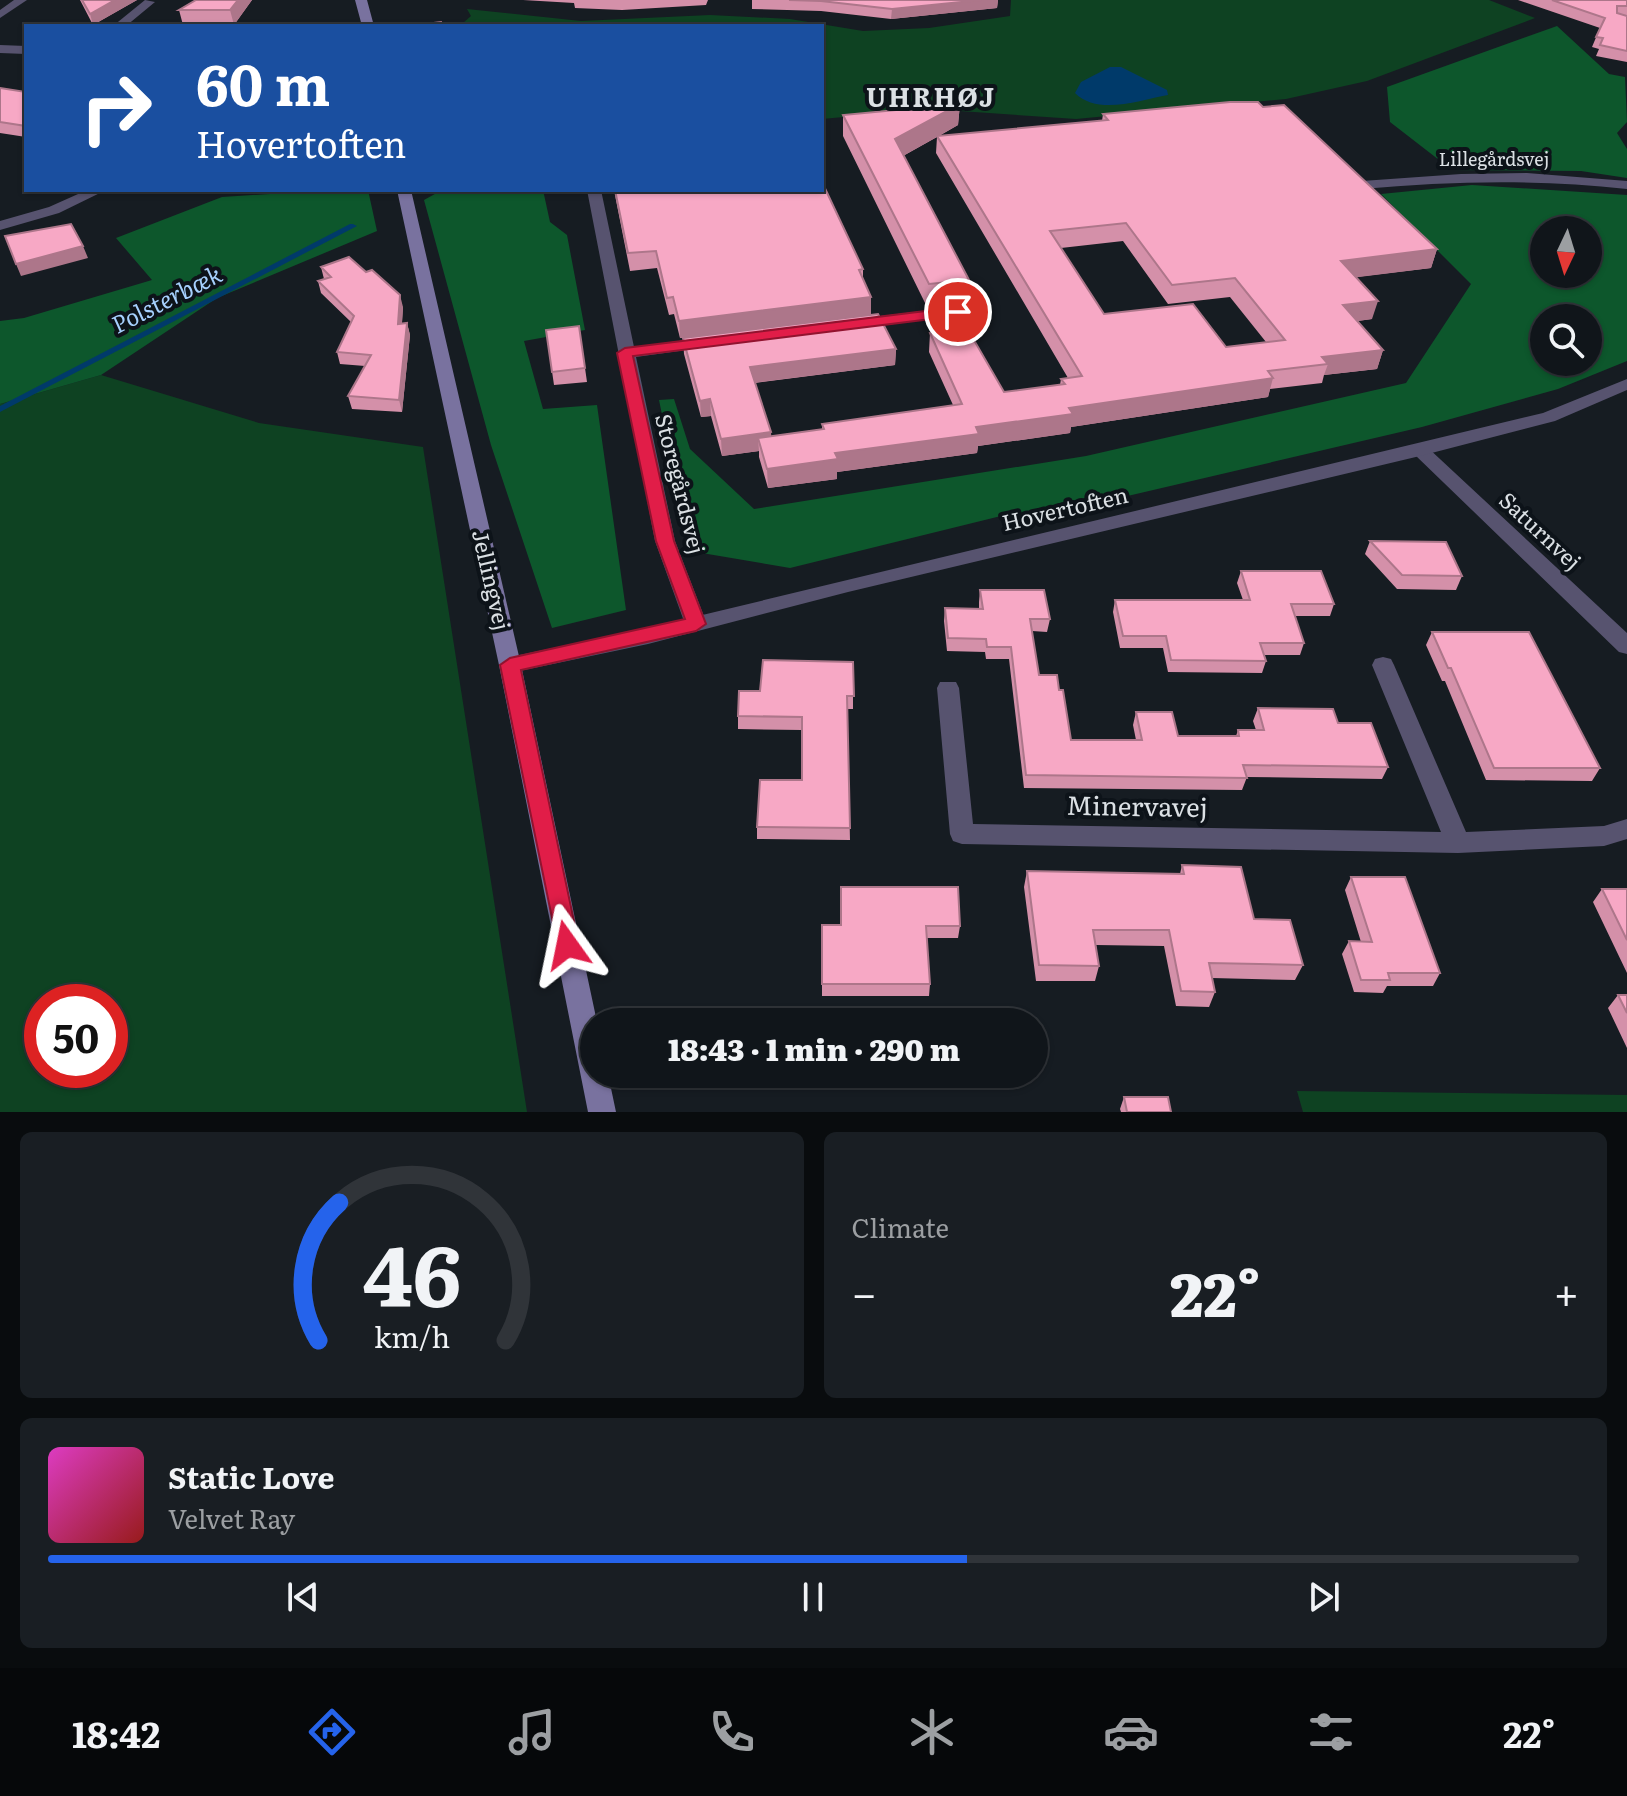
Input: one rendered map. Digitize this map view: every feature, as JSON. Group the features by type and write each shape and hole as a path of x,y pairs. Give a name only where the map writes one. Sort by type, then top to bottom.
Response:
{"main road":[{"path":"361,0 367,24"},
{"name":"Jellingvej","path":"404,192 510,665 602,1112"}],"street":[{"path":"0,15 21,0"},
{"path":"122,24 149,2"},
{"path":"1,49 24,50"},
{"path":"1346,170 1381,204"},
{"name":"Lillegårdsvej","path":"1362,185 1451,176 1507,175 1627,185"},
{"path":"0,226 54,210 94,192"},
{"name":"Storegårdsvej","path":"594,192 665,541 696,624"},
{"path":"838,326 982,309"},
{"path":"625,353 724,340"},
{"name":"Hovertoften","path":"510,665 696,624 1420,450 1549,417 1627,384"},
{"name":"Saturnvej","path":"1420,450 1627,646"},
{"path":"1383,665 1458,843"},
{"name":"Minervavej","path":"948,688 962,834 1458,843 1604,836 1627,829"}],"green space":[{"path":"1011,0 1489,0 1535,18 1367,81 1286,99 1076,119 930,109 824,119 824,25 863,31 929,28 1010,16"},
{"path":"467,9 581,21 710,15 790,19 820,24 463,23 471,16"},
{"path":"1557,26 1609,74 1625,77 1627,122 1617,133 1627,149 1627,178 1581,171 1452,170 1390,122 1387,87"},
{"path":"1472,185 1627,195 1627,361 1602,371 1602,304 1530,304 1530,376 1590,376 1558,389 1422,427 1042,516 1005,515 790,568 690,551 659,400 674,399 690,449 754,509 1086,456 1406,383 1471,284 1381,194"},
{"path":"368,192 377,231 217,298 101,375 0,404 0,321 24,318 152,280 116,238 222,197"},
{"path":"438,192 543,192 550,222 567,235 585,330 524,341 543,409 597,405 626,610 552,628 491,445 424,200"},
{"path":"101,375 259,423 423,447 527,1112 0,1112 0,404"},
{"path":"1297,1091 1627,1095 1627,1112 1303,1112"}],"water":[{"path":"1110,67 1121,67 1167,90 1168,95 1107,105 1084,100 1075,93 1081,82"}],"building":[{"path":"82,0 115,0 90,14"},
{"path":"196,0 238,0 230,10 179,10"},
{"path":"789,0 981,0 892,9"},
{"path":"1552,0 1627,0 1627,6 1617,6 1617,13 1627,16 1627,51 1600,45 1603,38 1596,37 1605,18"},
{"path":"0,88 24,92 24,126 0,122"},
{"path":"1230,102 1258,102 1263,107 1284,105 1437,249 1341,261 1378,301 1343,305 1383,350 1322,357 1328,364 1268,371 1273,378 1069,408 1073,414 976,427 979,434 835,453 838,459 767,469 758,438 824,429 822,424 962,404 930,333 967,328 1004,392 1065,384 1061,379 1082,376 937,136 1108,120 1103,114","holes":["1126,223 1172,285 1235,278 1285,340 1226,347 1193,304 1104,314 1050,231"]},
{"path":"960,104 895,139 969,280 929,284 843,115"},
{"path":"824,186 863,269 859,270 871,297 679,321 673,297 667,298 656,251 628,253 615,192 824,192"},
{"path":"71,224 83,246 16,264 5,236"},
{"path":"349,257 366,272 372,270 400,295 398,324 407,323 399,400 348,396 371,355 337,352 354,316 318,281 331,277 321,267"},
{"path":"878,314 896,349 750,367 771,432 721,439 710,399 700,401 683,338"},
{"path":"579,326 585,368 552,372 546,330"},
{"path":"1370,541 1446,542 1462,576 1402,575"},
{"path":"1241,571 1321,571 1334,604 1291,604 1304,643 1260,643 1266,661 1171,660 1166,636 1123,636 1115,600 1250,600"},
{"path":"980,590 1044,590 1050,619 1030,619 1039,675 1057,675 1059,690 1063,690 1071,740 1142,740 1136,712 1172,712 1178,736 1239,736 1238,730 1264,730 1258,708 1333,709 1338,723 1371,723 1388,767 1243,765 1247,778 1026,775 1011,647 987,647 986,639 948,638 945,608 983,609"},
{"path":"1432,632 1529,632 1600,768 1494,768"},
{"path":"763,660 853,662 854,696 847,696 850,828 757,827 760,780 802,780 802,717 738,716 739,691 760,691"},
{"path":"1182,865 1241,867 1254,919 1290,920 1303,965 1209,963 1215,992 1181,991 1169,930 1093,930 1099,966 1039,965 1027,871 1184,874"},
{"path":"1351,877 1405,877 1440,973 1388,973 1390,980 1361,980 1349,941 1372,942"},
{"path":"841,887 958,887 960,926 926,926 930,984 822,984 822,925 841,925"},
{"path":"1602,889 1627,889 1627,940"},
{"path":"1618,995 1627,995 1627,1013"},
{"path":"1124,1097 1168,1097 1171,1112 1127,1112"}],"waterway":[{"name":"Polsterbæk","path":"0,409 353,226"}],"district":[{"name":"UHRHØJ","path":"931,98"}],"route":[{"path":"567,945 510,665 696,624 665,541 625,353 958,312"}]}
